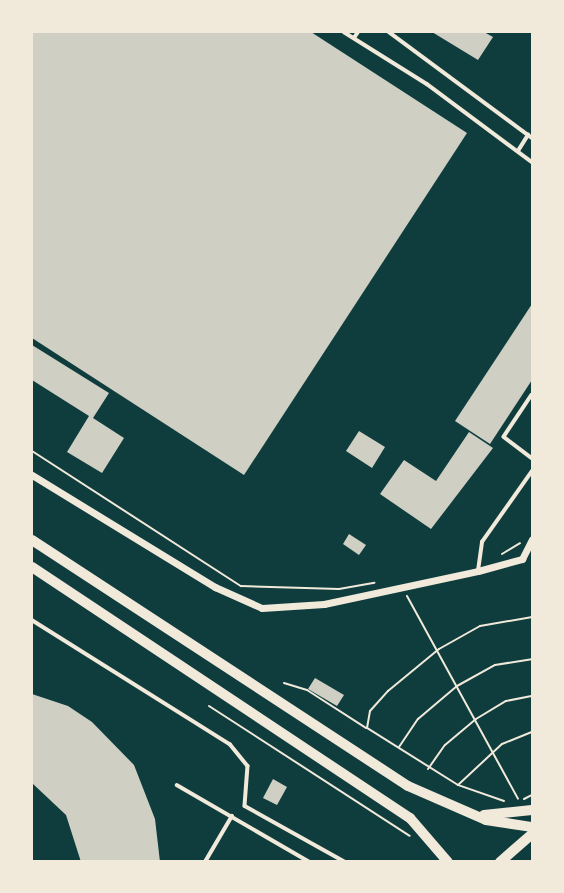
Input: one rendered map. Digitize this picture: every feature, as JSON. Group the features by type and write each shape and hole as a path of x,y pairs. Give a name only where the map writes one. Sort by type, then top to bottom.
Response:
{"highway":[{"path":"32,540 388,774 467,813 499,824 533,827"},
{"path":"32,567 410,818 448,862"},
{"path":"467,813 507,816 533,810"},
{"path":"500,862 533,834"}],"street":[{"path":"32,475 250,605 299,607 402,588 478,567 523,559 533,560"},
{"path":"523,559 533,539"}],"lane":[{"path":"344,32 427,84 533,162"},
{"path":"354,38 358,32"},
{"path":"389,32 531,136 518,152"},
{"path":"533,395 504,438 533,458"},
{"path":"478,567 482,542 533,471"},
{"path":"32,620 230,744 248,766 245,806 345,862"},
{"path":"177,785 310,862"},
{"path":"205,862 232,816"}],"path":[{"path":"32,451 241,586 339,589 379,582"},
{"path":"478,567 495,559 518,542 527,548"},
{"path":"402,588 439,649 519,800"},
{"path":"367,728 370,711 388,691 439,649 480,626 533,617"},
{"path":"398,749 418,719 457,685 495,665 533,659"},
{"path":"284,682 307,690 428,769 458,785 500,801 519,800 533,795"},
{"path":"428,769 445,745 476,719 506,701 533,695"},
{"path":"209,706 250,730 413,838"},
{"path":"250,730 253,726"},
{"path":"458,785 493,751 514,737 533,732"}],"building":[{"path":"32,32 311,32 467,133 244,475 32,338"},
{"path":"432,32 484,32 493,37 478,60"},
{"path":"532,304 532,380 490,444 455,421"},
{"path":"32,345 109,393 93,418 124,438 102,473 67,452 89,416 32,380"},
{"path":"359,431 385,447 372,468 346,451"},
{"path":"469,432 493,448 431,529 380,494 404,460 436,481"},
{"path":"349,534 366,545 359,555 343,544"},
{"path":"315,678 344,695 337,706 308,689"},
{"path":"32,694 68,706 92,722 134,765 155,819 160,862 81,862 66,815 32,783"},
{"path":"273,779 287,787 277,805 263,798"}]}
